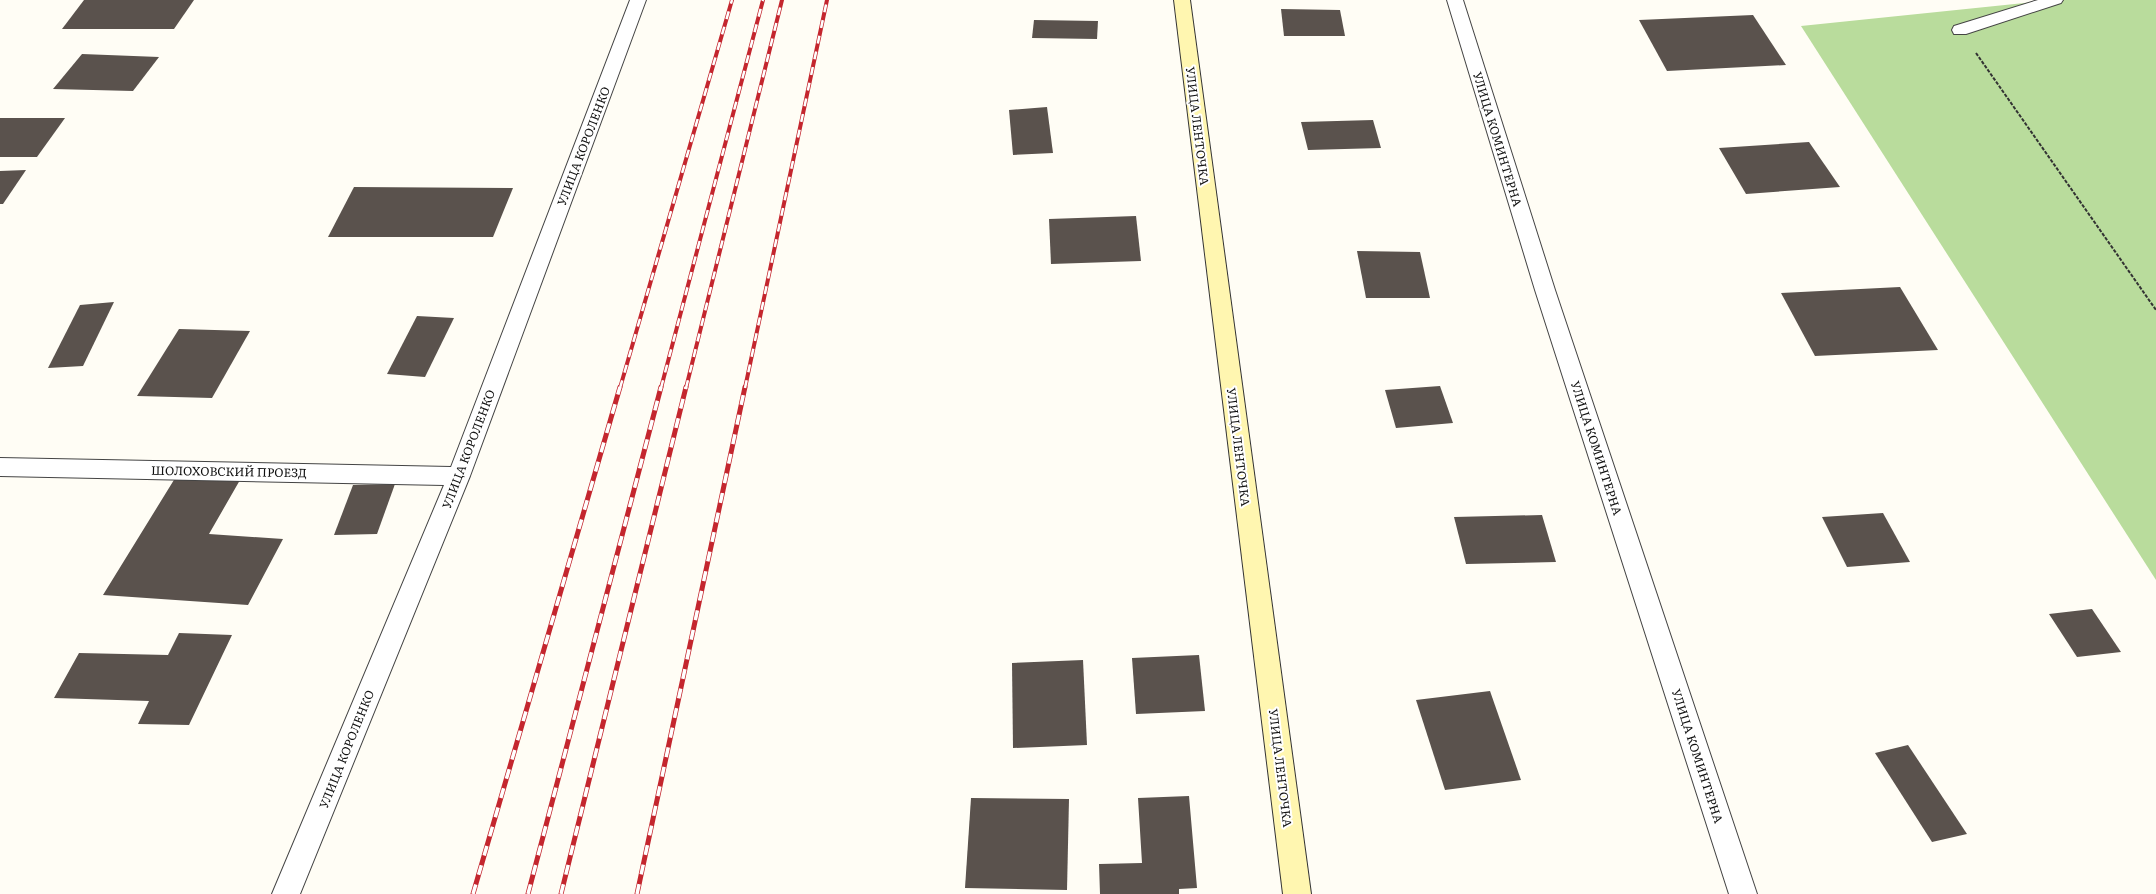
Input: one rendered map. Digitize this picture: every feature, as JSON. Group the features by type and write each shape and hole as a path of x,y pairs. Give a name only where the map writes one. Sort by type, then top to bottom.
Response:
{"main road":[{"name":"УЛИЦА ЛЕНТОЧКА","path":"1182,0 1298,894"}],"street":[{"name":"УЛИЦА КОРОЛЕНКО","path":"286,894 459,476 638,0"},
{"name":"УЛИЦА КОМИНТЕРНА","path":"1455,0 1546,290 1743,894"},
{"path":"1960,30 2055,0"},
{"name":"ШОЛОХОВСКИЙ ПРОЕЗД","path":"0,467 459,476"}],"path":[{"path":"1960,30 2156,310"}],"green space":[{"path":"2053,0 2156,0 2156,580 1801,26"}],"building":[{"path":"84,0 194,0 174,29 62,29"},
{"path":"1281,9 1340,10 1345,36 1284,36"},
{"path":"1753,15 1786,65 1667,71 1639,20"},
{"path":"1034,20 1098,21 1097,39 1032,38"},
{"path":"82,54 159,57 133,91 53,89"},
{"path":"1047,107 1053,153 1013,155 1009,110"},
{"path":"0,118 65,118 37,157 0,157"},
{"path":"1373,120 1381,148 1308,150 1301,122"},
{"path":"1809,142 1840,187 1746,194 1719,148"},
{"path":"26,170 3,204 0,204 0,171"},
{"path":"354,187 513,188 493,237 328,237"},
{"path":"1136,216 1141,261 1051,264 1049,219"},
{"path":"1357,251 1420,252 1430,298 1366,298"},
{"path":"1900,287 1938,350 1815,356 1781,293"},
{"path":"114,302 83,366 48,368 80,305"},
{"path":"417,316 454,318 425,377 387,374"},
{"path":"179,329 250,331 212,398 137,396"},
{"path":"1440,386 1453,423 1396,428 1385,390"},
{"path":"177,475 240,480 209,534 283,539 248,605 103,595"},
{"path":"395,484 377,534 334,535 353,485"},
{"path":"1883,513 1910,562 1847,567 1822,517"},
{"path":"1542,515 1556,562 1466,564 1454,517"},
{"path":"2092,609 2121,652 2077,657 2049,614"},
{"path":"179,633 232,635 189,725 138,724 149,701 54,698 79,653 168,655"},
{"path":"1199,655 1205,711 1136,714 1132,658"},
{"path":"1083,660 1087,745 1013,748 1012,663"},
{"path":"1490,691 1521,780 1445,790 1416,700"},
{"path":"1908,745 1967,834 1932,842 1875,753"},
{"path":"1189,796 1197,888 1179,889 1179,894 1100,894 1099,864 1142,863 1138,798"},
{"path":"971,798 1069,799 1067,890 965,888"}],"railway":[{"path":"620,388 732,0"},
{"path":"661,388 763,0"},
{"path":"686,388 782,0"},
{"path":"745,388 827,0"},
{"path":"473,894 620,387"},
{"path":"528,894 661,387"},
{"path":"561,894 686,387"},
{"path":"637,894 745,387"}]}
